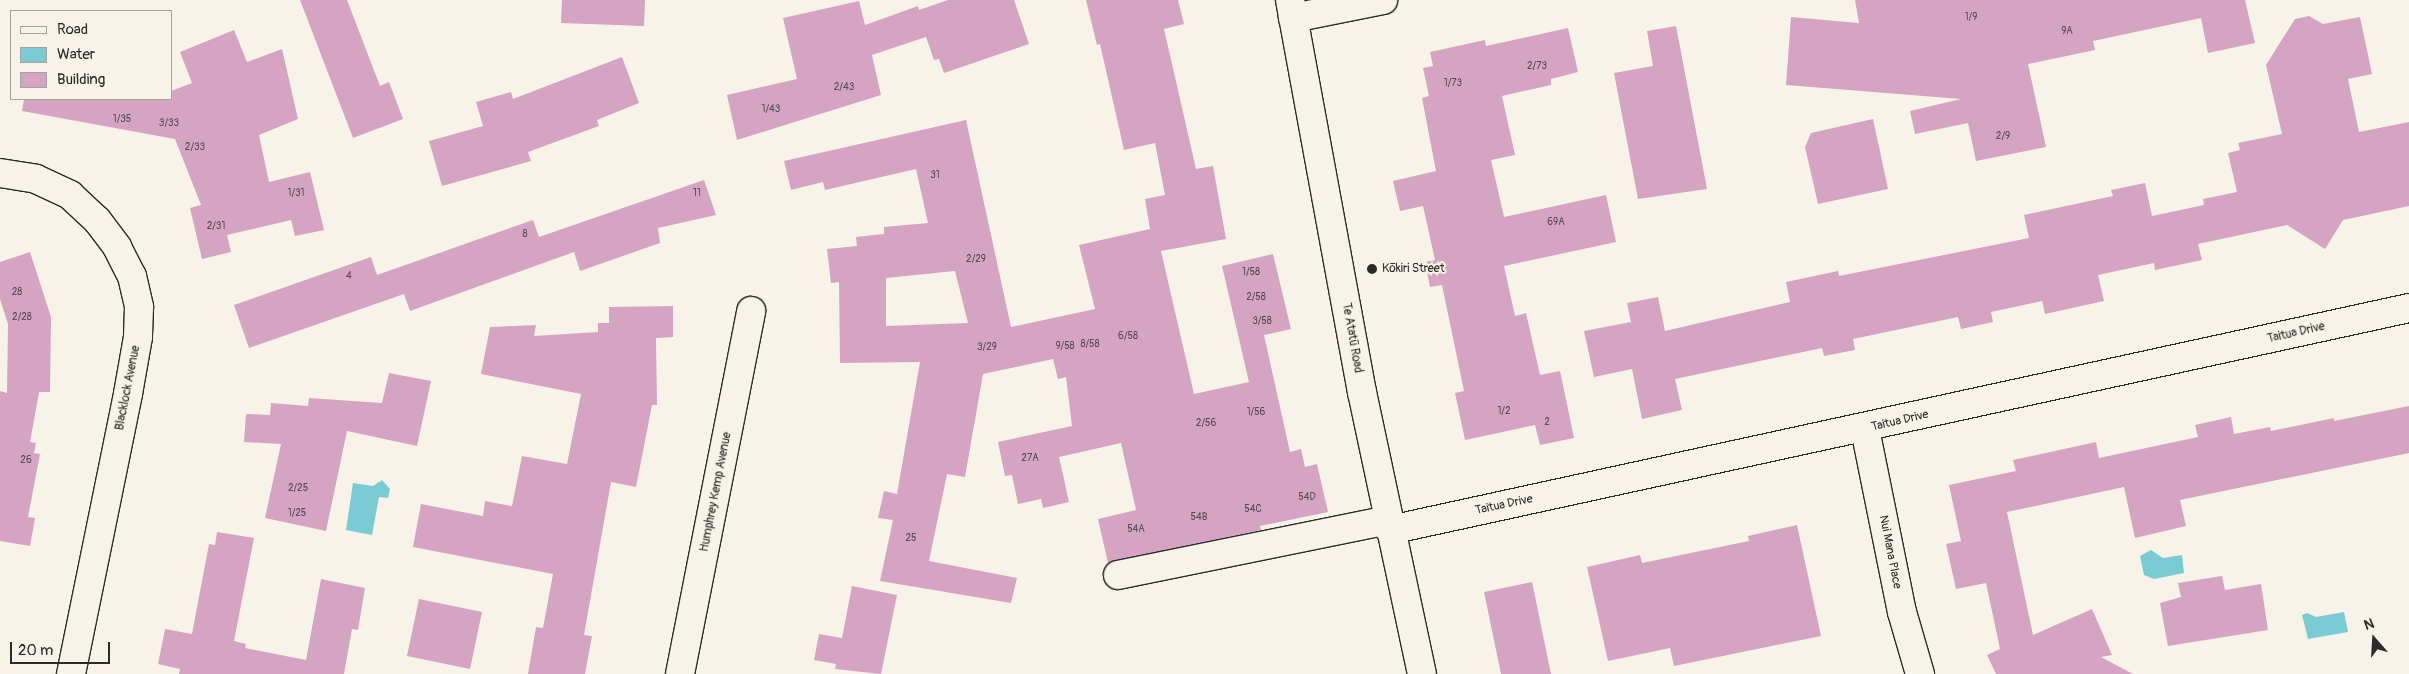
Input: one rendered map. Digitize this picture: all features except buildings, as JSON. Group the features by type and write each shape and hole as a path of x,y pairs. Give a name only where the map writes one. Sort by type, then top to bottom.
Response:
{"street":[{"path":"1292,9 1383,0"},
{"name":"Te Atatū Road","path":"1292,9 1389,525 1422,674"},
{"name":"Blacklock Avenue","path":"0,173 36,179 70,195 97,220 117,247 132,276 139,307 131,375 71,674"},
{"name":"Taitua Drive","path":"1118,575 1389,525 1864,429 2409,308"},
{"name":"Humphrey Kemp Avenue","path":"680,674 751,311"},
{"name":"Nui Mana Place","path":"1864,429 1902,612 1920,674"}],"water":[{"path":"382,480 390,489 388,498 379,497 372,535 346,530 353,483 373,486"},
{"path":"2151,550 2163,558 2182,555 2184,573 2154,579 2144,575 2140,556"},
{"path":"2344,612 2348,632 2308,639 2302,615 2307,613 2316,617"}],"place":[{"name":"Kōkiri Street","path":"1372,269"}]}
